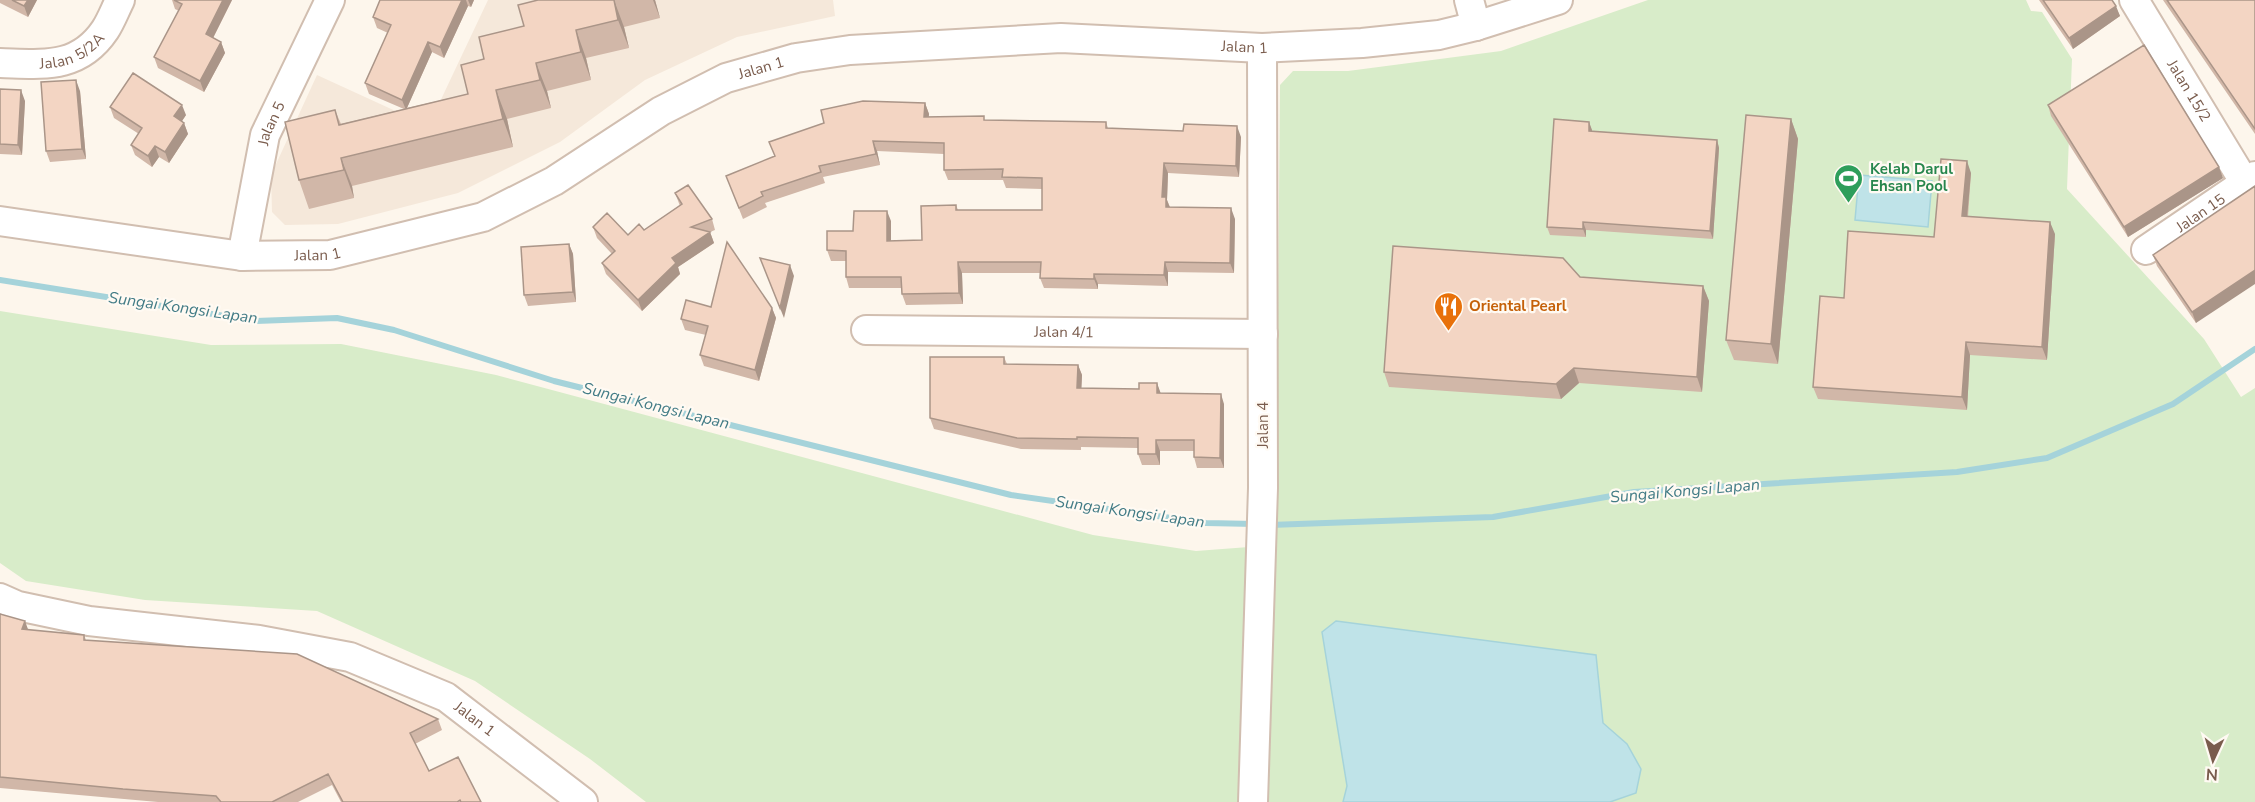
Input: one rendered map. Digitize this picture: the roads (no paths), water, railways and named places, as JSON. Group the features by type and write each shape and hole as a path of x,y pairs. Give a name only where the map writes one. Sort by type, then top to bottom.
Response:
{"street":[{"name":"Jalan 5/2A","path":"0,63 55,64 83,54 105,30 120,0"},
{"name":"Jalan 5","path":"242,256 265,135 330,0"},
{"name":"Jalan 1","path":"0,221 242,256 330,255 483,217 554,181 661,111 726,78 796,58 850,50 1061,38 1262,48 1362,43 1439,35 1472,13 1558,0"},
{"name":"Jalan 15/2","path":"2134,0 2250,179"},
{"name":"Jalan 4","path":"1252,802 1263,488 1262,48"},
{"name":"Jalan 15","path":"2146,249 2250,179"},
{"name":"Jalan 4/1","path":"866,330 1263,343"},
{"name":"Jalan 1","path":"0,598 18,606 89,621 259,640 350,657 446,697 583,802"}],"water":[{"path":"1859,175 1932,181 1928,227 1855,220"},
{"path":"1336,621 1596,655 1603,723 1627,744 1641,769 1636,793 1610,802 1343,802 1347,786 1322,632"}],"waterway":[{"name":"Sungai Kongsi Lapan","path":"0,280 256,321 337,318 394,330 554,381 1011,495 1206,523 1255,524"},
{"name":"Sungai Kongsi Lapan","path":"1268,525 1493,517 1634,492 1957,472 2047,458 2173,404 2255,349"}],"place":[{"name":"Kelab Darul Ehsan Pool","path":"1849,204"},
{"name":"Oriental Pearl","path":"1448,332"}]}
